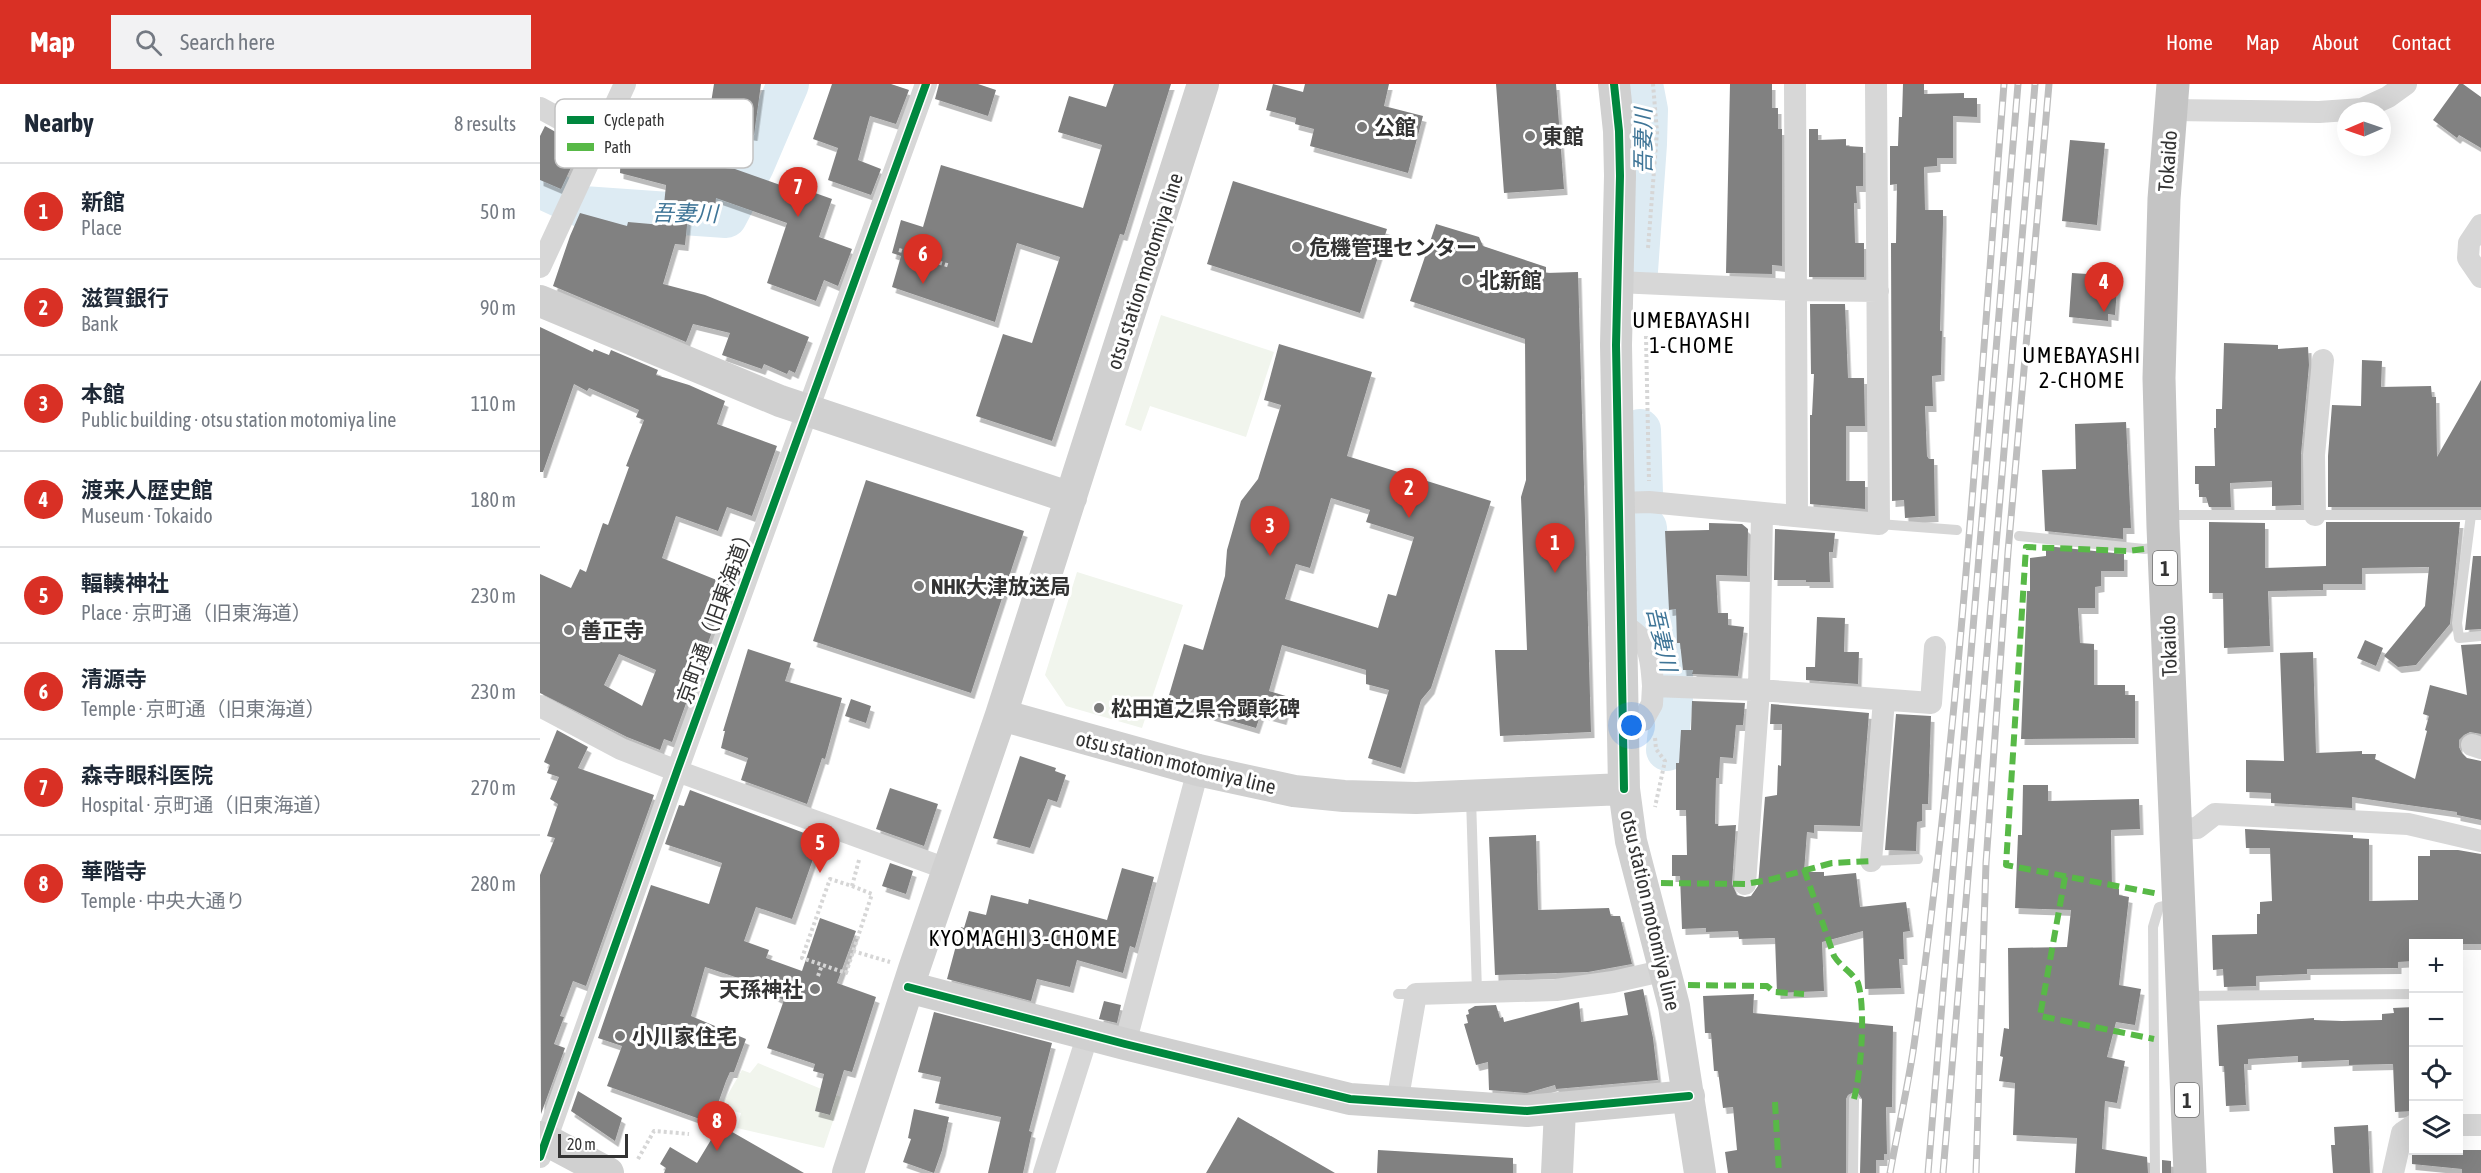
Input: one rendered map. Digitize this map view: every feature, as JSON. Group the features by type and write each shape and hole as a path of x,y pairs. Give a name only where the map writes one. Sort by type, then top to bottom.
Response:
{"highway":[{"name":"Tokaido","path":"2172,97 2160,289 2159,378 2162,515 2190,1173"}],"street":[{"path":"618,99 625,84"},
{"name":"京町通（旧東海道）","path":"542,1145 926,84"},
{"name":"otsu station motomiya line","path":"1203,84 1001,715 1198,770 1262,785 1330,796 1416,798 1624,789 1631,841 1666,970 1689,1096 1700,1173"},
{"path":"1614,84 1619,131 1620,176 1616,345 1634,503 1621,624 1624,789"},
{"path":"1795,84 1797,516"},
{"path":"1634,503 1879,524 1876,84"},
{"path":"2172,97 2319,112 2362,109 2388,97 2406,84"},
{"path":"540,108 555,116"},
{"path":"540,267 586,168"},
{"path":"2481,225 2469,243 2468,258 2481,277"},
{"path":"1617,282 1796,290 1878,291"},
{"path":"540,301 780,401 1071,498"},
{"path":"2314,515 2314,455 2323,360"},
{"path":"1745,884 1759,690 1762,513"},
{"path":"1621,624 1637,632 1648,648 1666,686"},
{"path":"1666,686 1759,690 1931,703 1935,647"},
{"path":"1623,722 1643,720 1666,686"},
{"path":"1871,861 1884,700"},
{"path":"540,706 621,749 947,869"},
{"path":"848,1173 900,975 947,869 1001,715"},
{"path":"1125,1044 1198,770"},
{"path":"2175,829 2197,828 2215,814 2408,824 2481,841"},
{"path":"1397,1103 1407,994 1556,990 1613,982 1666,970"},
{"path":"900,975 1088,1034 1350,1099 1527,1112 1689,1096"},
{"path":"1044,1173 1088,1034"},
{"path":"1557,1173 1560,1110"},
{"path":"2463,1125 2481,1125"},
{"path":"2392,1173 2402,1133 2409,1128"},
{"path":"542,1145 608,1173"}],"lane":[{"path":"2162,515 2476,515 2457,623 2459,638 2481,636"},
{"path":"1879,524 1957,530"},
{"path":"2019,536 2144,549 2164,547"},
{"path":"1471,795 1477,992"},
{"path":"1871,861 1918,859"},
{"path":"2155,1173 2153,927 2159,907 2179,902"},
{"path":"2183,996 2409,994"},
{"path":"1853,1173 1854,1099"}],"path":[{"path":"898,250 950,266"},
{"path":"852,886 865,840"},
{"path":"830,879 872,894 853,951 846,973 802,958 830,879"},
{"path":"853,951 900,975"},
{"path":"818,976 822,965"},
{"path":"638,1159 654,1131 689,1134"}],"shaded area":[{"path":"1161,315 1274,352 1246,437 1150,406 1141,431 1125,425"},
{"path":"1077,572 1183,605 1142,728 1066,706 1045,675"},
{"path":"758,1063 841,1097 824,1148 737,1128 741,1113 720,1108 742,1070 750,1073"}],"building":[{"path":"714,84 761,84 754,135 753,99 712,99"},
{"path":"832,84 891,84 909,90 896,124 870,116 858,160 881,169 871,195 828,180 838,148 813,139"},
{"path":"939,84 978,84 996,90 988,116 935,99"},
{"path":"1114,84 1171,84 1124,235 1120,234 1052,441 976,416 1003,334 1032,343 1060,257 1017,243 995,322 892,287 901,256 892,253 901,220 923,227 941,165 1083,208 1102,145 1058,132 1069,96 1106,107"},
{"name":"公館","path":"1273,84 1303,92 1305,84 1389,84 1384,106 1423,116 1408,173 1310,146 1314,129 1295,124 1296,118 1266,110"},
{"name":"東館","path":"1496,84 1556,84 1564,189 1504,193"},
{"path":"1730,84 1772,84 1772,108 1778,108 1778,129 1782,129 1782,266 1772,265 1772,274 1726,273"},
{"path":"1903,84 1924,84 1924,94 1964,93 1964,98 1977,98 1977,117 1953,116 1953,158 1937,158 1937,166 1924,167 1925,210 1943,210 1941,375 1932,376 1933,406 1925,406 1927,456 1929,459 1934,459 1935,516 1905,518 1904,500 1892,501 1891,243 1896,243 1897,184 1890,185 1890,146 1898,146"},
{"path":"2459,84 2463,84 2481,97 2481,148 2459,135 2457,138 2433,120"},
{"path":"545,126 555,132 555,168 571,168 561,189 540,180 540,136"},
{"path":"1809,129 1818,129 1818,140 1846,139 1846,146 1863,147 1863,186 1856,186 1857,203 1854,203 1855,243 1864,243 1864,277 1809,277"},
{"path":"2070,140 2105,143 2097,225 2062,221"},
{"path":"620,168 735,169 800,192 804,189 832,199 819,237 852,249 838,286 824,280 816,301 767,283 787,223 716,198 715,209 689,206 685,245 675,244 663,284 705,295 809,337 795,373 789,370 787,374 764,364 762,369 722,355 730,333 693,324 686,342 553,286 580,213 627,226 628,222 662,225 666,185 620,173"},
{"name":"危機管理センター","path":"1233,181 1387,229 1360,313 1207,264"},
{"path":"1436,224 1479,237 1483,246 1546,267 1546,273 1578,272 1591,732 1500,736 1495,650 1527,650 1521,497 1526,480 1525,339 1410,301"},
{"path":"2072,273 2118,276 2115,315 2108,314 2108,321 2069,317"},
{"path":"1810,304 1845,304 1848,378 1864,378 1865,426 1846,426 1846,481 1865,481 1865,509 1810,504 1810,415 1812,415 1814,374 1811,374"},
{"path":"540,327 593,352 594,349 609,355 611,350 658,370 656,375 689,385 725,401 717,424 777,446 752,516 727,507 718,531 676,516 662,558 729,585 672,742 664,739 660,750 627,737 540,693 540,574 571,588 580,569 586,572 603,523 608,525 629,467 626,466 644,420 636,417 639,410 589,388 587,391 574,384 543,472 540,472","holes":["619,654 656,670 642,706 604,685"]},
{"path":"2224,343 2278,345 2278,349 2308,347 2309,365 2301,454 2301,505 2272,506 2272,481 2230,483 2231,507 2209,507 2206,497 2199,497 2199,484 2195,484 2195,466 2215,466 2214,428 2216,428 2216,409 2222,409"},
{"path":"1279,344 1372,372 1347,456 1491,501 1431,688 1421,700 1401,768 1368,758 1389,690 1366,684 1366,670 1282,645 1269,691 1289,697 1283,719 1261,713 1256,728 1167,702 1184,644 1203,650 1225,576 1227,550 1241,501 1258,479 1281,405 1264,400","holes":["1331,498 1370,510 1366,522 1414,537 1396,596 1388,594 1378,628 1285,599 1296,564 1310,568"]},
{"path":"2362,360 2382,361 2381,387 2431,386 2432,397 2436,397 2437,457 2481,380 2481,507 2328,507 2328,456 2332,405 2361,406"},
{"path":"2126,422 2131,528 2123,528 2123,539 2045,531 2042,470 2076,469 2075,424"},
{"name":"NHK大津放送局","path":"866,480 1024,531 971,693 813,641"},
{"path":"2209,522 2265,523 2265,568 2326,566 2326,522 2460,522 2450,624 2416,665 2398,667 2384,656 2425,606 2429,567 2362,568 2362,584 2323,584 2323,590 2268,591 2270,646 2224,648 2223,593 2209,593"},
{"path":"1709,523 1742,524 1748,529 1747,576 1716,575 1718,613 1728,613 1728,625 1744,627 1738,676 1692,674 1693,670 1683,670 1680,643 1677,643 1676,609 1669,610 1665,531 1709,530"},
{"path":"1775,529 1835,533 1833,552 1829,552 1830,582 1774,580"},
{"path":"2046,546 2124,554 2124,571 2101,571 2101,586 2095,587 2095,608 2078,608 2080,643 2094,644 2094,685 2125,685 2125,695 2135,695 2135,738 2021,739 2030,558 2046,556"},
{"path":"2473,556 2481,556 2481,629 2465,630"},
{"path":"1817,617 1845,618 1844,652 1859,652 1858,684 1806,680 1806,667 1815,667"},
{"path":"2365,640 2383,648 2376,666 2357,658"},
{"path":"2481,644 2481,734 2470,732 2464,735 2459,740 2459,747 2467,758 2481,761 2481,820 2457,815 2457,812 2352,797 2352,808 2271,803 2271,793 2246,792 2246,760 2284,761 2280,653 2313,652 2316,753 2362,751 2362,754 2376,754 2375,759 2415,779 2427,731 2425,730 2429,716 2423,714 2430,685 2467,695 2461,645"},
{"path":"748,649 791,663 785,681 842,698 825,759 822,758 807,804 741,780 748,758 721,748 725,731 723,731"},
{"path":"851,699 871,706 866,723 845,716"},
{"path":"1692,701 1745,703 1743,725 1736,725 1733,758 1720,757 1719,778 1716,778 1715,824 1718,826 1736,825 1732,884 1737,895 1745,897 1751,896 1758,886 1765,797 1777,795 1778,765 1781,766 1782,724 1770,724 1771,704 1869,713 1860,826 1814,825 1814,833 1807,832 1804,872 1824,872 1824,876 1856,873 1860,907 1906,902 1910,931 1903,932 1904,959 1899,959 1901,988 1865,989 1863,931 1822,942 1824,991 1777,993 1775,938 1739,939 1738,931 1706,932 1706,928 1682,929 1680,876 1672,876 1672,855 1687,855 1686,810 1676,810 1676,763 1679,763 1681,730 1691,730"},
{"path":"1896,714 1931,716 1928,804 1922,804 1922,821 1917,822 1916,851 1885,850"},
{"path":"557,730 588,747 578,768 654,795 586,986 573,981 560,1016 564,1017 554,1044 565,1048 541,1114 540,875 555,838 547,836 558,804 550,799 559,777 547,773 550,765 544,762"},
{"path":"1020,756 1056,768 1055,771 1066,775 1057,802 1048,799 1030,848 993,838"},
{"path":"2023,785 2048,785 2048,801 2139,799 2140,829 2111,830 2112,888 2119,889 2119,895 2129,897 2119,985 2141,989 2135,1025 2116,1022 2107,1057 2125,1061 2117,1103 2105,1101 2102,1149 2147,1157 2148,1173 2075,1173 2077,1138 2013,1135 2015,1083 1999,1081 2004,1028 2009,1029 2008,948 2067,947 2071,910 2015,908 2018,835 2022,835"},
{"path":"890,788 938,804 924,846 876,829"},
{"path":"690,790 820,839 792,919 756,907 744,941 769,950 766,958 802,971 820,918 856,931 837,983 876,997 852,1072 844,1070 830,1115 815,1111 824,1074 813,1071 815,1064 767,1048 784,1000 773,995 775,990 705,967 691,1016 746,1039 734,1072 730,1072 726,1081 711,1123 607,1086 622,1046 598,1038 651,885 709,904 722,863 665,844 679,805 684,806"},
{"path":"2245,829 2353,835 2353,838 2369,839 2369,901 2418,900 2418,856 2430,856 2430,850 2458,850 2481,854 2481,944 2463,944 2463,939 2409,939 2409,961 2398,962 2398,968 2307,969 2307,974 2256,976 2256,986 2224,987 2223,969 2213,970 2212,935 2257,934 2257,914 2260,914 2260,902 2272,901 2270,848 2246,848"},
{"path":"1536,835 1538,910 1609,908 1611,916 1620,916 1632,964 1588,972 1495,975 1489,837"},
{"path":"890,863 913,871 906,894 882,886"},
{"path":"1122,868 1154,877 1135,948 1130,946 1123,973 1077,960 1070,987 1037,979 1031,1001 947,979 961,927 964,928 969,911 986,915 991,895 1028,904 1029,899 1107,920"},
{"path":"1643,989 1653,1038 1658,1080 1556,1089 1555,1085 1527,1093 1489,1090 1488,1062 1476,1065 1464,1024 1468,1023 1466,1015 1469,1014 1468,1010 1475,1006 1496,1005 1500,1018 1503,1017 1504,1022 1579,1002 1581,1022 1628,1015 1624,993"},
{"path":"1754,994 1753,1013 1893,1026 1892,1107 1886,1107 1887,1154 1884,1154 1884,1160 1876,1160 1876,1173 1860,1173 1862,1099 1858,1093 1854,1092 1846,1099 1846,1173 1728,1173 1725,1152 1737,1150 1733,1107 1723,1108 1718,1071 1714,1071 1711,1033 1705,1033 1703,996"},
{"path":"1104,1001 1121,1005 1117,1023 1099,1019"},
{"path":"2409,1007 2409,1111 2395,1112 2393,1064 2349,1065 2349,1060 2298,1062 2298,1056 2248,1059 2248,1064 2244,1064 2246,1105 2226,1106 2224,1066 2219,1066 2217,1025 2314,1018 2314,1020 2342,1021 2382,1020 2382,1014 2394,1013 2393,1008"},
{"path":"934,1012 1052,1043 1029,1131 1032,1132 1023,1173 988,1173 1001,1117 935,1103 941,1077 918,1072"},
{"path":"578,1091 622,1118 615,1141 571,1111"},
{"path":"914,1109 949,1117 934,1173 903,1162 911,1139 908,1138"},
{"path":"1238,1117 1335,1173 1206,1173"},
{"path":"720,1125 804,1173 664,1173 666,1168 660,1164 670,1147 697,1163"},
{"path":"2368,1125 2370,1173 2333,1173 2331,1145 2335,1145 2334,1127"},
{"path":"1378,1150 1513,1158 1513,1173 1377,1173"},
{"path":"2463,1150 2481,1150 2481,1173 2462,1173 2462,1169 2412,1164 2412,1155 2463,1155"},
{"path":"2162,1160 2171,1161 2171,1173 2162,1173"}],"waterway":[{"name":"吾妻川","path":"753,166 788,84"},
{"name":"吾妻川","path":"1637,271 1647,110 1642,84"},
{"name":"吾妻川","path":"540,187 583,207 726,217 752,168"},
{"name":"吾妻川","path":"1640,430 1642,494"},
{"name":"吾妻川","path":"1646,528 1651,594 1672,670 1672,699 1667,750"}],"railway":[{"path":"1890,1173 1915,1038 1944,800 1967,562 2004,84"},
{"path":"1928,1173 2018,84"},
{"path":"1943,1173 2035,84"},
{"path":"1976,1173 1986,863 2008,552 2049,84"}],"marked path":[{"path":"2144,549 2129,551 2026,547 2006,865 2159,894"},
{"path":"1661,883 1745,884 1832,863 1871,861"},
{"path":"1804,869 1834,956 1858,983 1862,1008 1862,1041 1854,1099"},
{"path":"2065,877 2040,1016 2154,1039"},
{"path":"1688,985 1767,986 1774,992 1804,994"},
{"path":"1775,1102 1779,1173"}],"cycle path":[{"path":"540,1157 926,84"},
{"path":"1614,84 1619,131 1620,176 1616,345 1624,789"},
{"path":"908,987 1125,1044 1350,1099 1527,1111 1689,1096"}],"place":[{"name":"公館","path":"1362,127"},
{"name":"東館","path":"1530,136"},
{"name":"森寺眼科医院","path":"798,217"},
{"name":"危機管理センター","path":"1297,247"},
{"name":"北新館","path":"1467,280"},
{"name":"清源寺","path":"923,284"},
{"name":"渡来人歴史館","path":"2104,312"},
{"name":"滋賀銀行","path":"1409,518"},
{"name":"本館","path":"1270,556"},
{"name":"新館","path":"1555,573"},
{"name":"NHK大津放送局","path":"919,586"},
{"name":"善正寺","path":"569,630"},
{"name":"松田道之県令顕彰碑","path":"1099,708"},
{"name":"輻輳神社","path":"820,873"},
{"name":"天孫神社","path":"815,989"},
{"name":"小川家住宅","path":"620,1036"},
{"name":"華階寺","path":"717,1151"}],"district":[{"name":"UMEBAYASHI 1-CHOME","path":"1692,332"},
{"name":"UMEBAYASHI 2-CHOME","path":"2082,368"},
{"name":"KYOMACHI 3-CHOME","path":"1023,938"}]}
